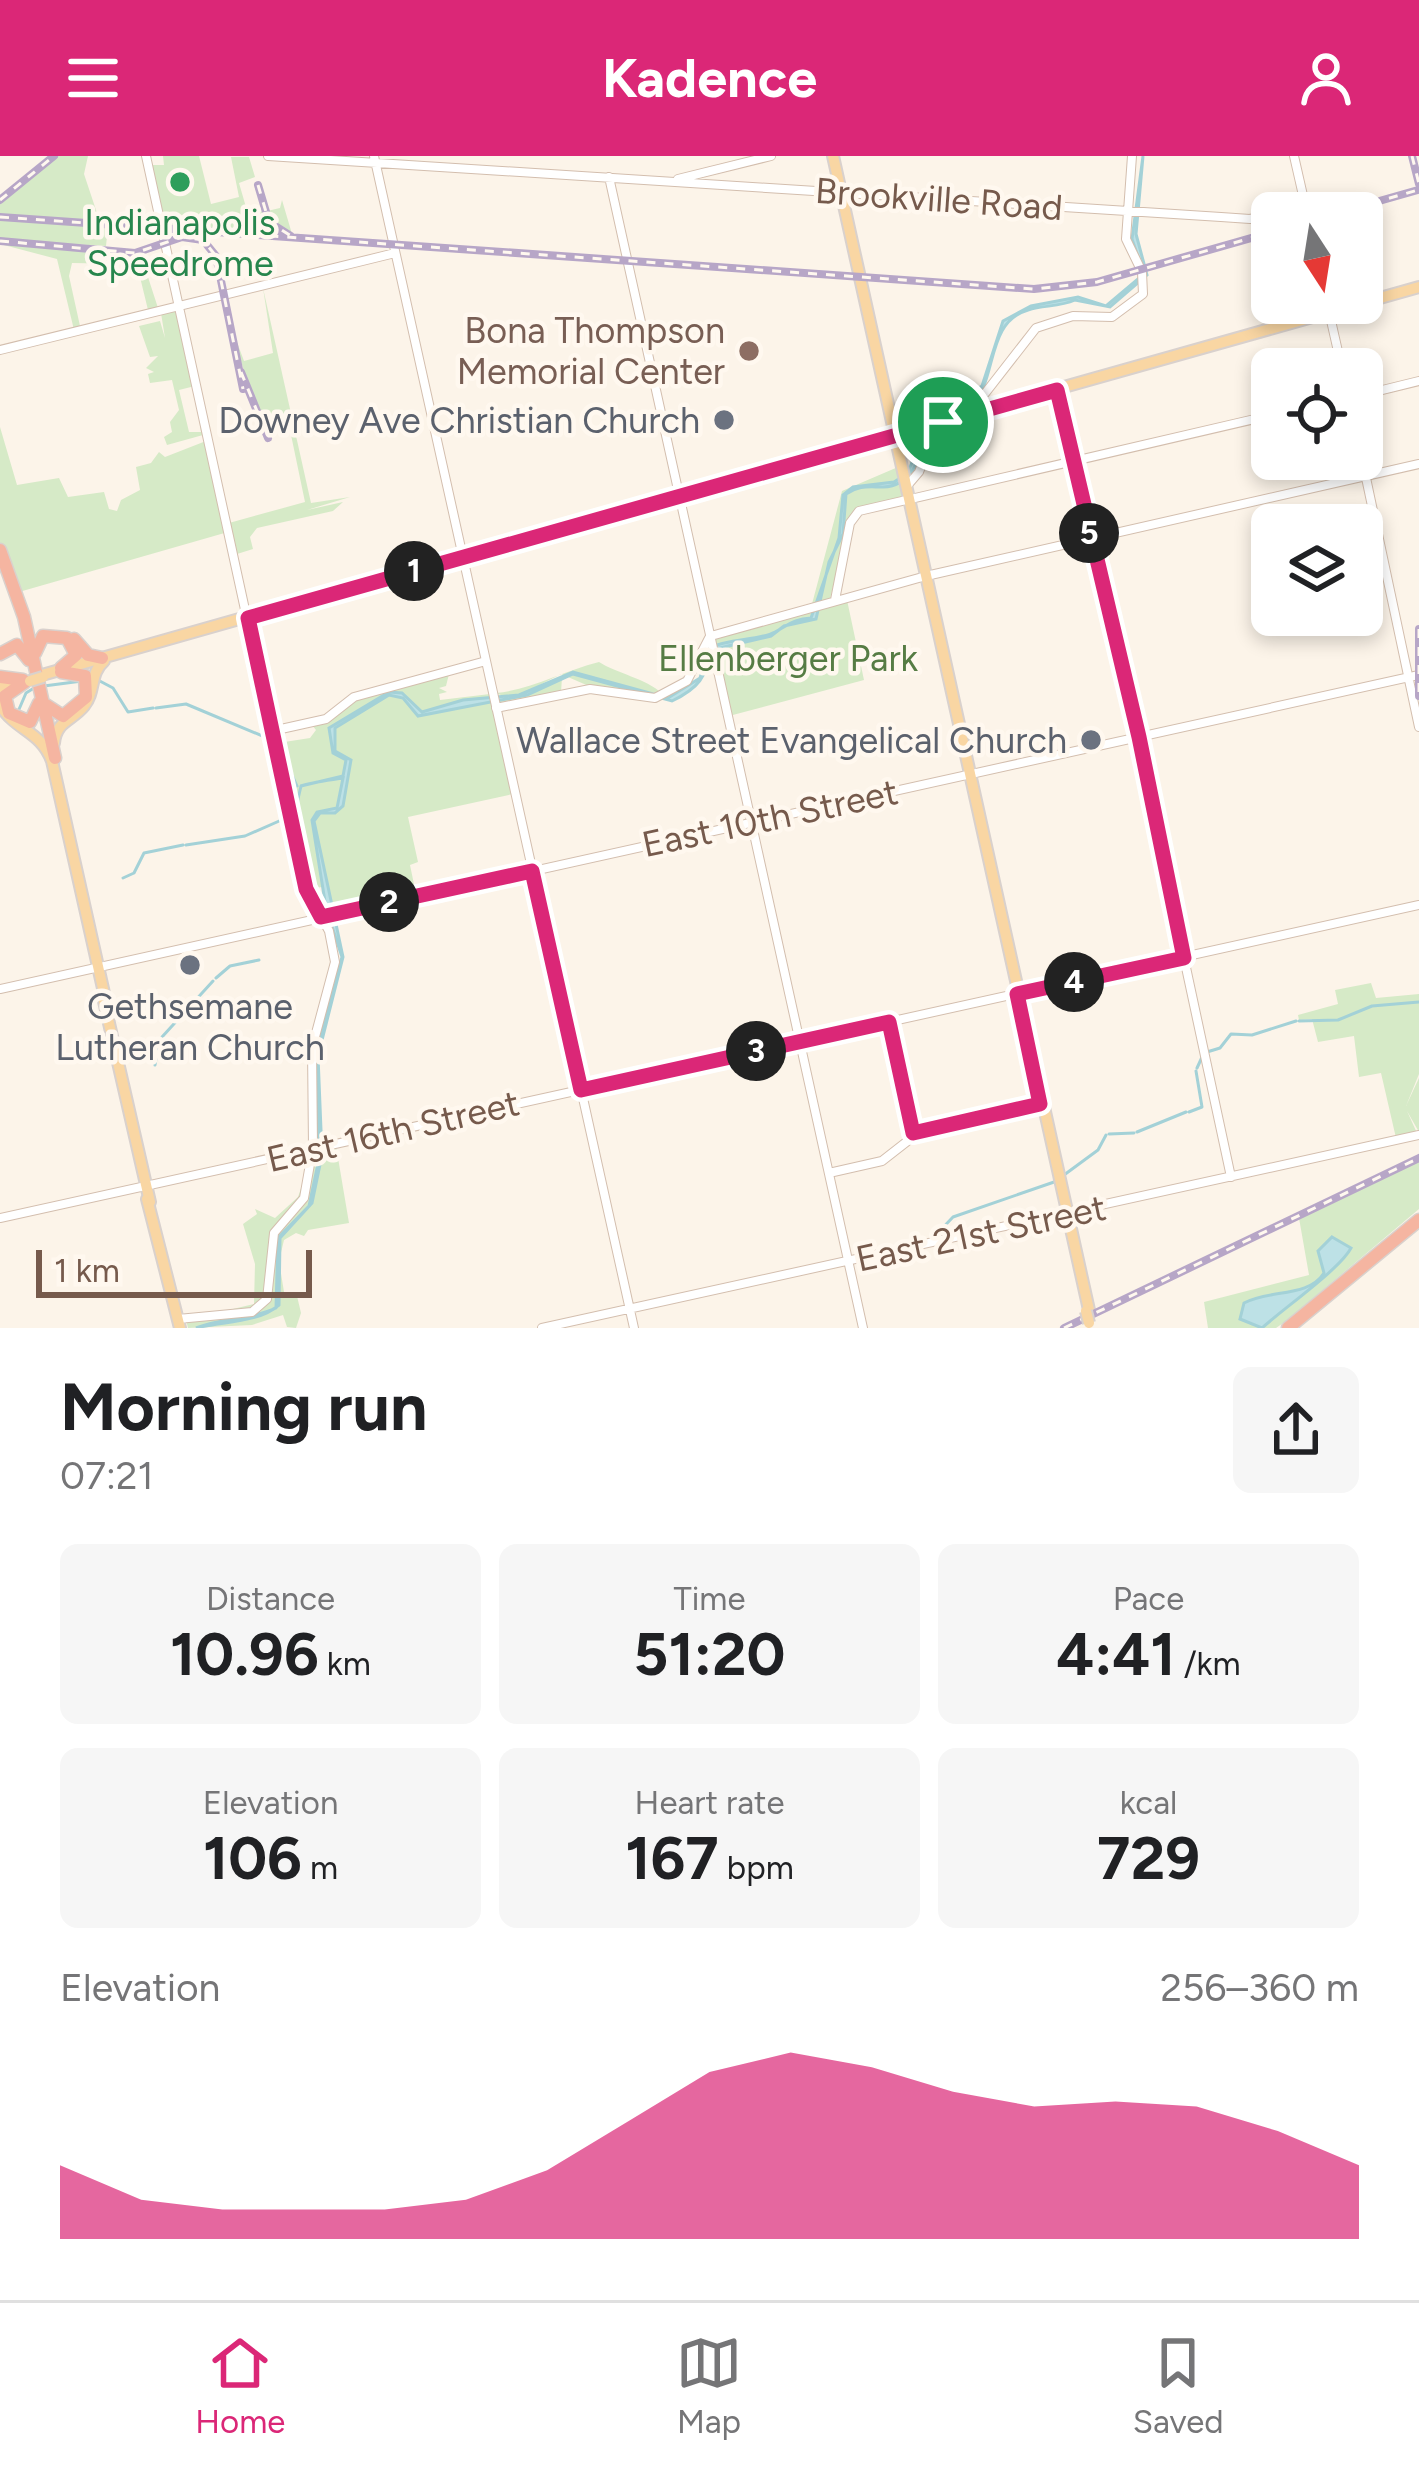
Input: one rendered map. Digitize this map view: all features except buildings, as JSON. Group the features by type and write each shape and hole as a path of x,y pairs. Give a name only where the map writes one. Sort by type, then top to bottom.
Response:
{"highway":[{"path":"0,554 38,675 55,763"},
{"path":"0,651 16,633 20,607"},
{"path":"20,607 36,626 65,633 88,655 104,659"},
{"path":"0,651 18,646 38,675"},
{"path":"38,675 5,698 15,720 26,723 35,718 40,695"},
{"path":"0,677 86,678 82,704 58,716 40,695"},
{"path":"1288,1328 1419,1224"},
{"path":"1299,1328 1419,1224"}],"main road":[{"path":"104,659 95,670 86,704 56,730 55,763 178,1324 249,1312 263,1305 274,1234 302,1203 318,1148 310,1059 335,959 328,916 306,889 146,156"},
{"name":"Brookville Road","path":"268,156 375,159 1251,219"},
{"path":"671,181 771,156"},
{"path":"833,156 1090,1322"},
{"path":"836,600 851,519 859,511 891,504 920,472 933,424 984,395 1034,328 1071,316 1112,317 1144,292 1142,274 1127,242 1134,212 1132,156"},
{"path":"1294,156 1302,192"},
{"path":"375,159 634,1325"},
{"path":"609,177 863,1328"},
{"path":"0,350 395,253"},
{"path":"1383,295 1419,287"},
{"path":"0,688 1275,324"},
{"path":"1383,390 1419,381"},
{"path":"1057,390 1139,737 1231,1178"},
{"path":"906,485 1073,461 1251,421"},
{"path":"1383,472 1419,464"},
{"path":"495,702 590,689 659,696 687,681 711,644 836,600 1349,480"},
{"path":"1367,480 1414,677 1419,727"},
{"path":"272,731 326,719 345,701 364,694 486,661"},
{"name":"East 10th Street","path":"0,989 1414,677"},
{"path":"0,705 14,723 41,737 55,763"},
{"name":"East 16th Street","path":"0,1218 1419,905"},
{"path":"889,1022 913,1133"},
{"path":"829,1174 886,1159 913,1133 1042,1104"},
{"name":"East 21st Street","path":"542,1328 1414,1136"}],"green space":[{"path":"56,156 88,156 84,174 100,222 0,215 0,201"},
{"name":"Indianapolis Speedrome","path":"163,156 199,156 211,204 239,197 231,157 249,157 255,177 239,183 248,214 264,211 265,204 267,211 280,208 282,200 292,234 346,238 164,226 151,165 164,165"},
{"path":"0,219 108,226 106,246 0,240"},
{"path":"0,244 118,251 147,274 158,308 148,310 140,277 128,264 72,263 69,276 80,326 74,330 57,259"},
{"path":"263,288 311,503 350,497 307,510 343,502 333,511 257,528 250,537 253,549 237,554 229,523 305,502 290,430 268,432 235,337 244,361 273,353"},
{"path":"176,309 195,386 179,390 189,432 201,432 198,408 203,435 167,445 164,437 172,432 170,422 179,410 172,380 150,383 148,374 154,372 146,368 158,356 150,357 139,326 160,321 165,338 161,313"},
{"path":"0,427 17,485 59,478 68,497 104,492 109,509 117,511 121,500 140,490 136,467 151,463 159,452 165,457 206,441 228,532 19,592 0,545"},
{"path":"898,467 906,498 849,520 830,599 812,604 842,491"},
{"name":"Ellenberger Park","path":"847,600 864,680 729,716 711,639"},
{"path":"599,662 661,693 591,687 562,674"},
{"path":"449,674 446,686 439,688 447,692 439,694 440,700 490,694 513,794 408,817 418,862 410,865 416,894 331,913 325,908 322,887 308,889 278,743 310,738 316,730 311,724 371,693"},
{"path":"558,676 520,695 562,678 561,692 499,705 497,699 508,698 496,693"},
{"path":"1371,983 1376,998 1419,994 1419,1074 1406,1106 1419,1078 1419,1132 1407,1111 1417,1133 1396,1138 1381,1073 1359,1077 1354,1036 1318,1042 1312,1019 1299,1020 1298,1015 1338,1004 1335,990"},
{"path":"336,1146 349,1223 308,1230 304,1236 296,1233 284,1240 279,1261 284,1292 297,1296 301,1313 296,1328 287,1327 283,1315 252,1325 188,1328 186,1320 254,1304 255,1264 243,1224 257,1214 255,1209 275,1218 298,1197 314,1151"},
{"path":"1419,1161 1419,1209 1286,1321 1276,1328 1208,1328 1204,1302 1309,1275 1299,1218"}],"water":[{"path":"1143,156 1136,234 1147,275 1110,307 1075,300 1028,310 1008,322 983,388 930,420 921,452 904,480 846,494 843,534 834,551 843,495 853,487 894,482 908,473 929,416 982,386 1003,321 1031,306 1078,297 1106,306 1144,274 1132,239"},
{"path":"826,575 816,619 787,625 811,618"},
{"path":"779,630 771,636 711,650 700,681 672,701 573,674 527,695 418,716 403,698 389,695 335,728 335,751 351,760 343,806 335,813 320,813 314,821 343,957 318,1056 322,1155 312,1203 280,1238 276,1307 278,1238 309,1206 319,1159 316,1055 342,957 326,908 312,820 317,812 337,808 343,778 319,782 343,776 346,760 333,753 329,728 389,692 402,693 422,712 463,700 519,695 573,672 668,698 700,678 709,648"},
{"path":"1332,1237 1351,1248 1324,1277 1262,1328 1240,1319 1244,1303 1317,1281 1324,1273 1318,1251"},
{"path":"273,1309 251,1318 196,1328 256,1315"}],"waterway":[{"path":"96,679 113,688 128,712 153,708"},
{"path":"44,686 82,681"},
{"path":"17,714 26,693 34,688"},
{"path":"156,708 186,704 272,740"},
{"path":"277,742 297,786"},
{"path":"294,816 301,786"},
{"path":"186,845 245,836 286,818"},
{"path":"123,878 134,873 144,853 183,845"},
{"path":"216,978 230,966 259,960"},
{"path":"162,1037 213,981"},
{"path":"1299,1021 1338,1020 1372,1006 1419,1002"},
{"path":"1207,1052 1220,1048 1231,1034 1252,1035 1296,1021"},
{"path":"155,1065 159,1040"},
{"path":"1197,1068 1203,1055"},
{"path":"1189,1112 1202,1107 1196,1071"},
{"path":"1137,1132 1186,1112"},
{"path":"1109,1134 1134,1133"},
{"path":"1064,1175 1098,1150 1106,1135"},
{"path":"933,1238 953,1217 1057,1181"}],"railway":[{"path":"0,200 54,156"},
{"path":"1412,156 1419,184"},
{"path":"258,185 269,222 291,236"},
{"path":"1383,200 1418,190"},
{"path":"0,217 1034,289 1097,282 1251,238"},
{"path":"0,241 135,253 182,237 203,240 216,256 243,389"},
{"path":"241,372 268,438"},
{"path":"1419,629 1419,696"},
{"path":"1064,1328 1419,1158"}],"place":[{"name":"Indianapolis Speedrome","path":"180,182"},
{"name":"Bona Thompson Memorial Center","path":"749,351"},
{"name":"Downey Ave Christian Church","path":"724,420"},
{"name":"Wallace Street Evangelical Church","path":"1091,740"},
{"name":"Gethsemane Lutheran Church","path":"190,965"}],"route":[{"path":"1057,390 1181,928 1184,958 1017,994 1040,1104 913,1133 889,1022 581,1090 532,871 321,917 306,889 248,618 943,422 1057,390"}]}
